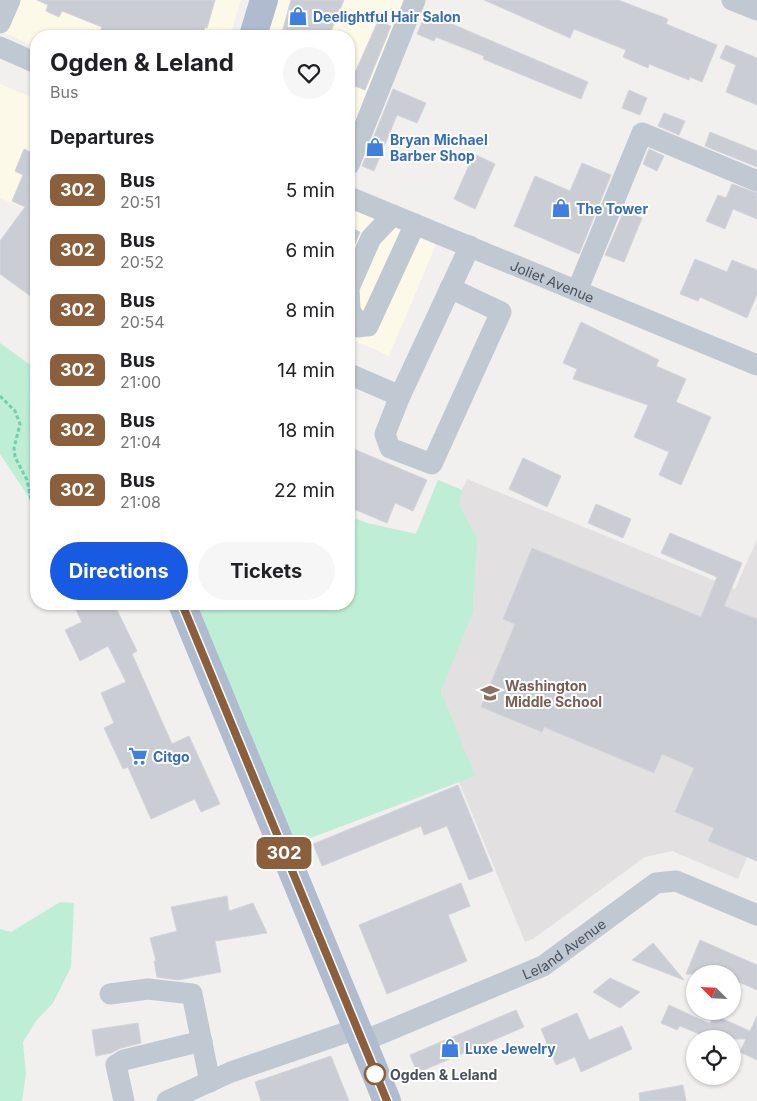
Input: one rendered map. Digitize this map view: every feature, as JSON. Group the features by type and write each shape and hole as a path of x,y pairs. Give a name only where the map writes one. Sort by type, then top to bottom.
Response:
{"main road":[{"path":"255,30 264,0"},
{"path":"184,610 387,1101"}],"street":[{"path":"0,23 10,0"},
{"path":"355,149 415,0"},
{"path":"732,0 757,10"},
{"path":"0,47 30,60"},
{"path":"577,291 642,133 757,181"},
{"name":"Joliet Avenue","path":"355,199 757,364"},
{"path":"355,274 371,238 393,215"},
{"path":"355,327 368,326 415,224"},
{"path":"450,288 501,312 432,464 390,448 385,434 400,396 450,288 470,246"},
{"path":"355,380 400,396"},
{"name":"Leland Avenue","path":"167,1101 210,1082 359,1035 543,966 656,883 676,881 757,915"},
{"path":"110,994 148,989 192,994 210,1082"},
{"path":"124,1101 116,1066 124,1060 202,1041"}],"path":[{"path":"0,396 15,410 20,424 14,448 15,457 27,480 30,495"}],"shaded area":[{"path":"0,0 241,0 232,30 30,30 30,44 0,31"},
{"path":"267,0 415,0 355,148 355,30 259,30"},
{"path":"0,84 30,96 30,210 0,198"},
{"path":"355,200 440,235 389,356 355,341"},
{"name":"Washington Middle School","path":"467,479 735,589 757,539 757,834 738,879 672,851 645,857 533,939 525,942 459,782 286,847 347,610 355,610 355,518 367,523 416,534 438,480 462,490"}],"green space":[{"path":"0,343 30,365 30,499 0,454"},
{"path":"438,480 462,490 459,505 477,538 473,612 441,691 475,776 286,847 189,610 355,610 355,518 367,523 416,534"},
{"path":"60,902 74,903 71,967 53,1003 36,1021 23,1042 26,1074 22,1101 0,1101 0,929 11,932"}],"building":[{"path":"37,0 215,0 207,28 205,27 204,30 101,30 102,27 62,11 59,17 46,11 48,5"},
{"path":"291,0 344,0 332,30 283,30"},
{"path":"484,0 618,0 668,19 666,24 717,45 702,82 690,77 689,80 649,64 648,68 623,57 626,50 574,29 570,38"},
{"path":"426,13 588,82 581,99 483,59 484,56 436,37 434,41 417,34"},
{"path":"378,21 391,26 365,90 355,86 355,73"},
{"path":"726,45 757,58 757,105 726,92 736,65 720,58"},
{"path":"393,89 426,103 417,123 397,115 374,171 362,166"},
{"path":"629,90 647,98 640,115 622,108"},
{"path":"664,113 685,121 679,135 658,126"},
{"path":"710,132 757,151 757,167 705,146"},
{"path":"24,149 30,152 30,296 0,274 0,241 25,207 12,201 23,175 15,171"},
{"path":"649,149 664,156 657,171 643,164"},
{"path":"474,154 495,164 475,209 454,199"},
{"name":"The Tower","path":"582,163 611,175 579,254 514,226 535,176 570,191"},
{"path":"732,184 757,193 757,219 733,209 725,229 706,221 718,195 726,198"},
{"path":"624,211 642,218 624,262 605,255"},
{"path":"355,230 360,232 355,244"},
{"path":"695,259 727,272 732,260 757,270 757,294 747,318 700,297 698,301 680,294"},
{"path":"581,322 659,360 656,366 686,379 676,402 711,417 681,485 659,475 669,452 634,437 648,405 573,379 577,369 563,363"},
{"path":"355,450 427,480 413,511 395,503 387,523 355,510"},
{"path":"523,458 561,476 547,507 509,489"},
{"path":"596,504 631,519 623,538 588,523"},
{"path":"670,533 742,563 724,606 757,619 757,861 708,841 714,828 675,812 694,768 662,754 654,773 544,727 542,732 481,707 515,624 503,619 532,548 701,617 717,577 661,553"},
{"path":"76,610 117,610 137,651 132,654 172,744 189,736 220,804 201,812 195,799 151,819 128,767 123,769 104,728 114,723 101,693 126,682 108,646 80,661 65,630 82,622"},
{"path":"458,785 493,871 469,880 447,826 424,835 421,826 322,866 313,844"},
{"path":"461,883 470,906 448,915 467,961 387,994 359,925"},
{"path":"227,896 229,911 253,903 267,933 215,941 221,972 178,980 157,977 154,961 156,961 150,938 177,931 171,907"},
{"path":"700,940 757,965 757,990 741,983 741,965 690,965"},
{"path":"653,943 684,980 632,960"},
{"path":"610,978 640,992 620,1008 593,992"},
{"path":"669,1005 686,1013 686,1020 701,1020 710,1024 712,1020 725,1020 750,1031 757,1016 757,1060 741,1052 746,1039 741,1039 741,1030 690,1030 680,1026 677,1030 661,1023"},
{"path":"516,1010 524,1027 417,1073 410,1055"},
{"path":"577,1013 589,1040 622,1026 632,1049 581,1072 575,1057 556,1065 541,1029"},
{"path":"138,1023 141,1043 96,1056 92,1030"},
{"path":"331,1056 349,1101 261,1101 255,1082"},
{"path":"683,1085 686,1101 640,1101 639,1093"}],"bus line":[{"name":"302","path":"184,610 361,1042 387,1101"}],"place":[{"name":"Deelightful Hair Salon","path":"298,16"},
{"name":"Bryan Michael Barber Shop","path":"375,147"},
{"name":"The Tower","path":"561,208"},
{"name":"Washington Middle School","path":"490,693"},
{"name":"Citgo","path":"138,756"},
{"name":"Luxe Jewelry","path":"450,1048"},
{"name":"Ogden & Leland","path":"375,1074"}]}
